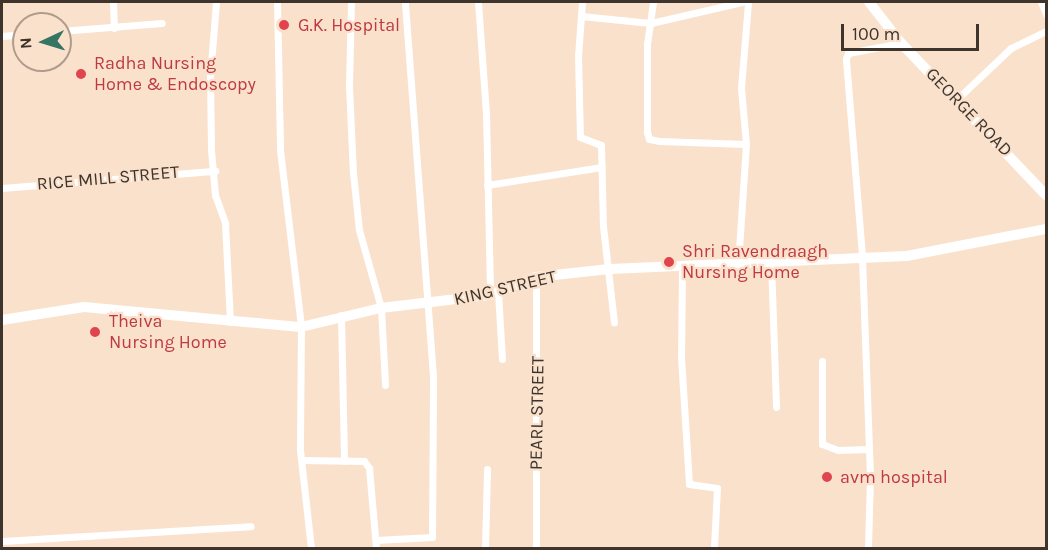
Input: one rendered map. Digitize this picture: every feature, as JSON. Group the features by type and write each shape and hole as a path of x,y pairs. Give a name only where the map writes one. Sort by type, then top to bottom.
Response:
{"street":[{"path":"113,2 114,27"},
{"path":"216,2 210,77 215,195 225,223 230,270 230,322"},
{"path":"277,2 280,150 301,327 302,460 311,549"},
{"path":"351,2 352,173 359,230 381,308 385,385"},
{"path":"376,540 432,537 433,376 405,2"},
{"path":"478,2 494,294 502,359"},
{"path":"582,2 580,137 601,145 603,226 610,269 614,322"},
{"path":"653,2 646,81 649,139 746,144"},
{"path":"581,16 651,23 742,2"},
{"path":"738,263 746,144 741,79 748,2"},
{"name":"GEORGE ROAD","path":"869,2 901,43 1047,195"},
{"path":"1041,2 1047,14"},
{"path":"72,30 162,23"},
{"path":"957,99 1011,48 1047,31"},
{"path":"868,549 869,449 862,255 846,59 848,53 901,43"},
{"path":"487,184 602,167"},
{"name":"RICE MILL STREET","path":"2,188 215,171"},
{"name":"KING STREET","path":"2,320 84,307 301,327 341,315 381,308 428,304 494,294 536,277 610,269 682,268 862,255 907,256 1047,229"},
{"path":"771,262 776,407"},
{"path":"682,268 681,357 689,484 717,488 714,549"},
{"name":"PEARL STREET","path":"536,277 536,549"},
{"path":"341,315 344,461"},
{"path":"822,361 822,444 838,450 869,449"},
{"path":"302,460 364,461 369,468 376,549"},
{"path":"485,549 487,469"},
{"path":"2,541 251,526"}],"place":[{"name":"G.K. Hospital","path":"284,25"},
{"name":"Radha Nursing Home & Endoscopy","path":"81,74"},
{"name":"Shri Ravendraagh Nursing Home","path":"669,262"},
{"name":"Theiva Nursing Home","path":"95,332"},
{"name":"avm hospital","path":"827,477"}]}
